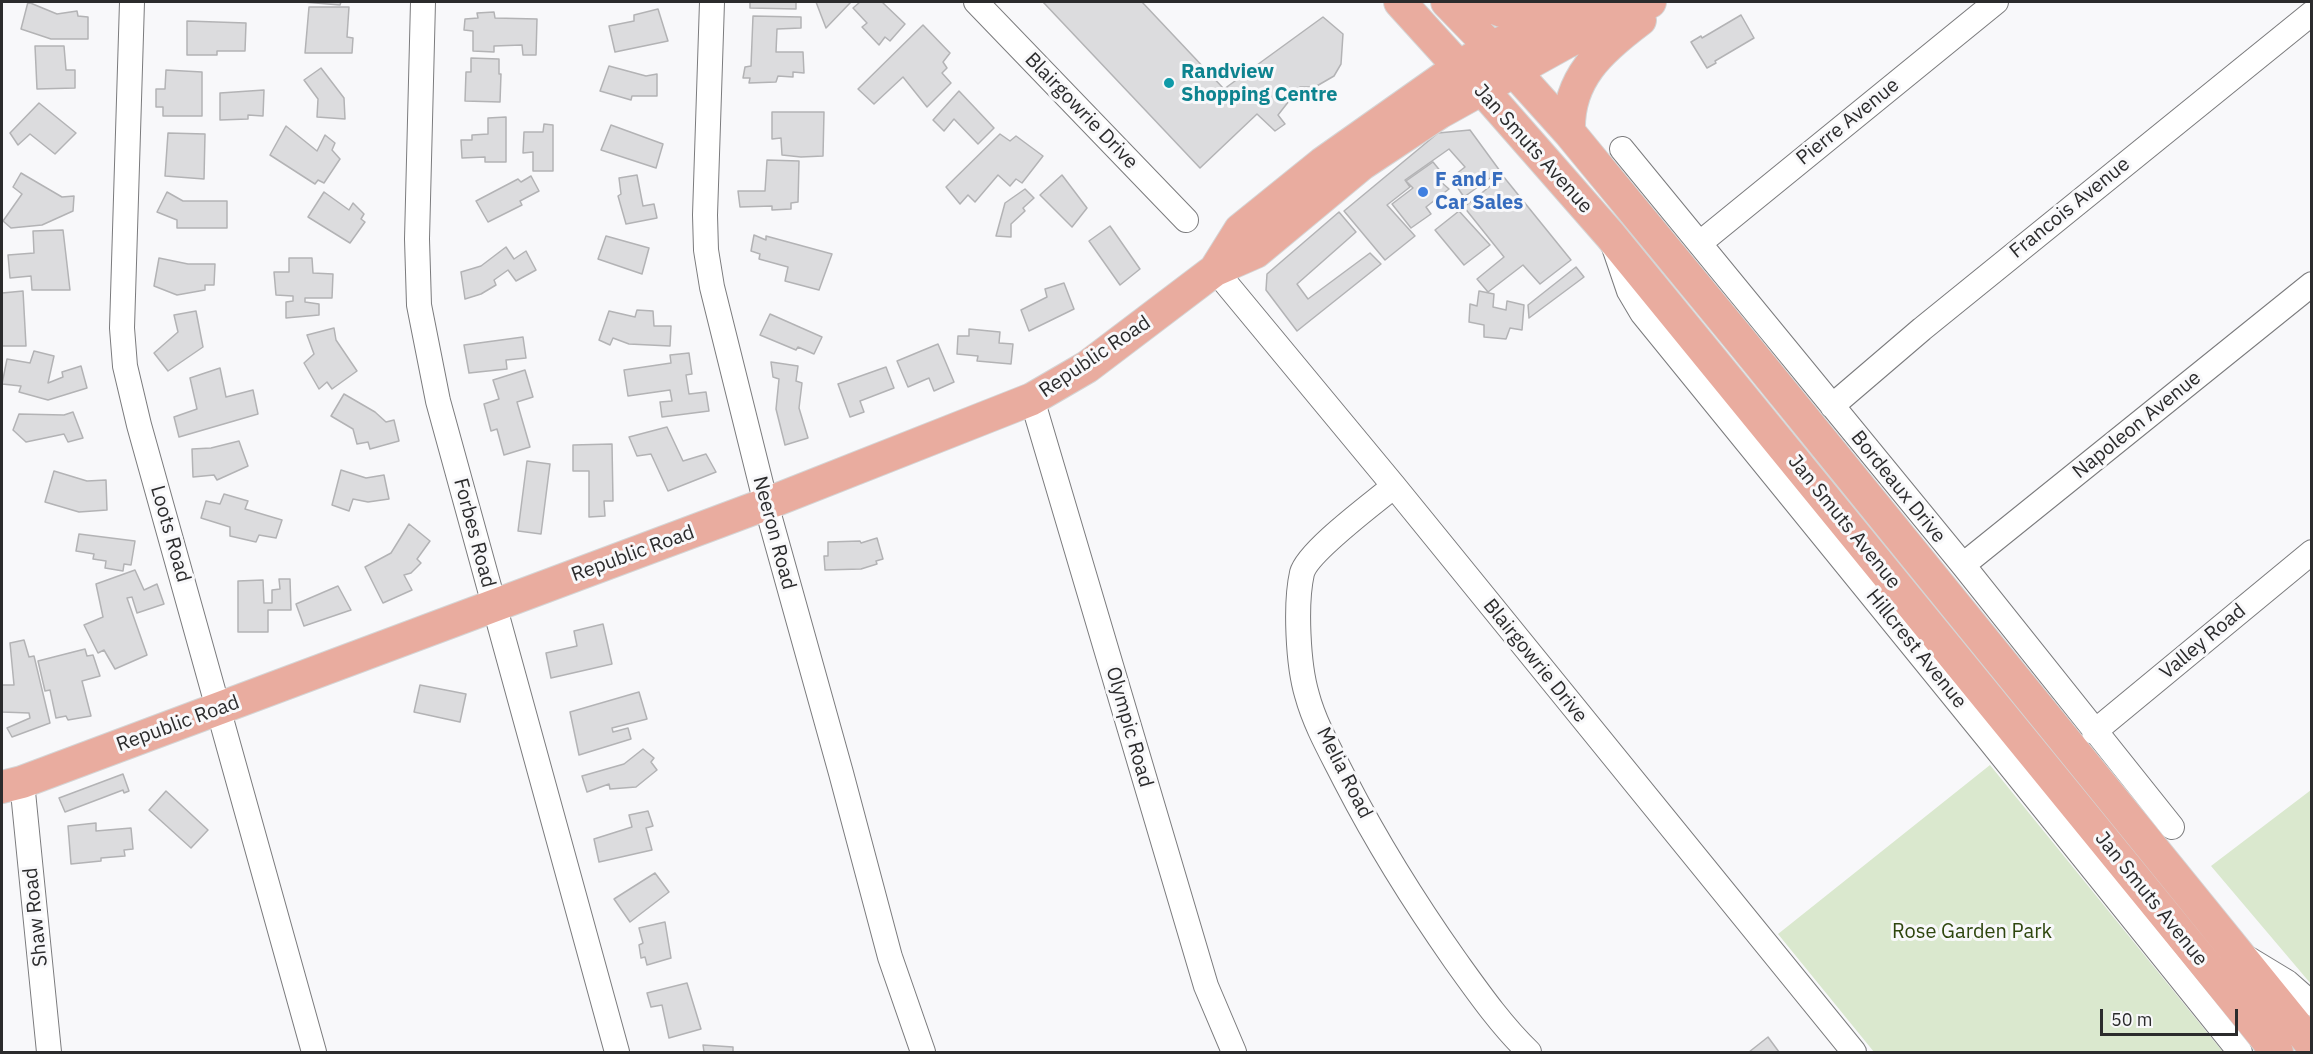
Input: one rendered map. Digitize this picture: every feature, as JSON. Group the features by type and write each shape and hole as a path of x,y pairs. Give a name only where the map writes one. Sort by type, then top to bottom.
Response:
{"main road":[{"name":"Jan Smuts Avenue","path":"1400,2 1459,68 1482,90 1610,235 2277,1053"},
{"name":"Jan Smuts Avenue","path":"1447,2 1569,132 2312,1045"},
{"path":"1478,2 1510,14 1530,17 1562,17"},
{"name":"Republic Road","path":"1215,270 1240,230 1323,164 1459,68 1491,47 1562,17 1605,2"},
{"name":"Republic Road","path":"8,783 494,606 766,504 1032,399 1087,367 1215,270 1256,252 1362,164 1439,113 1567,42 1650,2"},
{"path":"1569,132 1568,114 1573,95 1583,73 1603,52 1664,2"}],"street":[{"name":"Loots Road","path":"132,2 123,347 139,425 314,1053"},
{"name":"Forbes Road","path":"423,2 417,239 419,305 438,401 617,1053"},
{"name":"Neeron Road","path":"712,2 705,215 706,250 711,287 766,504 890,957 922,1053"},
{"name":"Blairgowrie Drive","path":"976,2 1186,220"},
{"name":"Pierre Avenue","path":"1700,243 1996,2"},
{"name":"Francois Avenue","path":"1832,406 1950,306 2312,13"},
{"name":"Bordeaux Drive","path":"1622,149 1963,565 2172,827"},
{"name":"Hillcrest Avenue","path":"1610,235 1629,291 1642,313 1983,731 2240,1053"},
{"name":"Blairgowrie Drive","path":"1215,270 1394,486 1854,1053"},
{"name":"Napoleon Avenue","path":"1963,565 2312,284"},
{"name":"Olympic Road","path":"1032,399 1206,986 1234,1053"},
{"name":"Melia Road","path":"1394,486 1317,552 1303,571 1299,597 1299,636 1307,695 1331,752 1391,863 1480,996 1529,1053"},
{"name":"Valley Road","path":"2094,732 2312,552"},
{"name":"Shaw Road","path":"8,783 50,1053"},
{"path":"2234,950 2287,982 2312,1004"}],"green space":[{"name":"Rose Garden Park","path":"1990,765 2223,1052 1874,1052 1778,934"},
{"path":"2311,790 2311,984 2211,866"}],"building":[{"path":"28,2 57,14 77,11 78,16 88,17 88,39 51,39 21,29"},
{"path":"303,2 341,2 340,5"},
{"path":"750,2 796,2 796,9 750,8"},
{"path":"816,2 851,2 826,28"},
{"path":"860,2 882,2 905,24 890,41 885,37 879,45 862,27 867,23 853,8"},
{"name":"Randview Shopping Centre","path":"1043,2 1142,2 1224,89 1323,17 1343,34 1341,64 1334,76 1315,87 1300,87 1278,115 1285,124 1275,131 1257,114 1200,168"},
{"path":"309,7 349,7 347,37 353,38 352,53 305,53"},
{"path":"658,9 668,41 615,52 609,26 634,21 634,15"},
{"path":"494,12 495,18 537,19 536,55 523,55 522,45 494,46 494,52 473,51 473,31 464,30 465,19 478,18 477,13"},
{"path":"1741,15 1754,38 1707,68 1691,42"},
{"path":"753,16 801,17 801,28 777,29 776,52 803,52 804,73 793,72 793,77 778,76 776,82 749,83 750,78 743,78 745,67 751,66"},
{"path":"187,21 246,23 245,51 217,51 217,55 187,55"},
{"path":"923,25 950,53 943,62 947,68 942,73 951,83 927,107 903,77 874,104 858,89"},
{"path":"35,46 64,46 66,70 75,70 75,88 37,89"},
{"path":"471,58 499,59 500,102 465,101 466,72 471,72"},
{"path":"609,66 646,76 657,74 657,96 632,96 631,100 600,91"},
{"path":"321,68 344,98 345,119 317,117 318,99 304,80"},
{"path":"166,70 202,72 202,116 163,116 163,107 156,107 156,89 165,89"},
{"path":"264,90 263,116 248,115 248,119 220,120 220,93"},
{"path":"959,91 994,128 978,144 954,119 944,131 933,120"},
{"path":"39,103 76,133 55,154 30,134 18,145 10,133"},
{"path":"772,112 824,112 823,156 782,155 781,138 772,139"},
{"path":"506,117 506,162 485,162 485,157 462,158 461,140 472,140 472,135 488,134 488,118"},
{"path":"544,124 553,125 553,171 533,171 533,152 523,153 524,132 543,132"},
{"path":"611,125 663,144 656,168 601,150"},
{"path":"286,126 317,151 325,135 335,143 332,150 340,159 324,183 318,180 315,184 270,155"},
{"path":"1470,130 1500,171 1464,197 1451,178 1465,167 1449,149 1405,180 1410,187 1387,205 1415,236 1385,260 1344,211 1438,133"},
{"path":"168,133 205,134 204,179 165,176"},
{"path":"1000,134 1010,141 1016,136 1043,156 1022,183 1016,179 1010,186 998,175 975,202 968,195 960,204 946,187"},
{"path":"767,160 799,161 798,202 791,203 791,209 772,210 772,206 740,207 738,191 765,191"},
{"path":"1433,162 1446,178 1441,182 1449,189 1426,207 1431,214 1411,228 1392,204 1413,188 1406,181"},
{"path":"21,173 62,197 74,196 73,211 42,225 11,228 3,221 22,194 13,187"},
{"path":"637,175 643,206 654,204 657,218 626,224 618,196 621,194 619,178"},
{"path":"1062,175 1087,208 1072,227 1040,195"},
{"path":"531,176 539,191 520,201 522,205 488,222 476,201 518,179 521,182"},
{"path":"1503,176 1571,260 1540,284 1523,265 1488,292 1477,279 1504,257 1464,207"},
{"path":"1025,189 1034,198 1023,208 1025,211 1011,224 1011,237 996,236 1005,203"},
{"path":"167,192 183,201 227,201 227,228 177,228 177,220 157,212"},
{"path":"324,192 349,210 353,203 364,214 361,219 365,222 350,243 308,217"},
{"path":"1459,211 1490,245 1464,265 1435,230"},
{"path":"1339,212 1356,232 1297,284 1308,299 1370,253 1381,264 1297,331 1266,290 1267,274"},
{"path":"1110,226 1140,269 1120,285 1089,241"},
{"path":"63,230 70,290 32,290 31,276 10,278 8,255 34,253 33,231"},
{"path":"754,235 766,240 766,236 832,254 819,290 785,281 788,267 759,259 760,254 751,251"},
{"path":"606,236 649,248 642,274 598,259"},
{"path":"506,247 514,259 526,251 536,270 516,281 508,270 494,280 496,285 481,294 465,299 461,272 481,266"},
{"path":"159,258 188,264 215,264 214,285 205,285 205,290 177,295 154,286"},
{"path":"289,258 312,258 313,273 333,274 332,298 305,298 305,302 319,304 319,315 286,318 286,302 293,301 293,296 276,295 274,272 289,272"},
{"path":"1576,267 1584,277 1529,318 1528,305"},
{"path":"1064,283 1074,309 1029,331 1021,310 1047,297 1045,289"},
{"path":"23,291 26,346 2,346 2,293"},
{"path":"1479,291 1494,294 1493,307 1506,310 1507,301 1524,305 1522,330 1510,328 1506,339 1484,337 1484,325 1469,322 1470,304 1477,306"},
{"path":"637,310 653,311 654,326 671,326 670,346 629,344 613,338 610,345 599,340 609,311 635,317"},
{"path":"196,311 203,347 168,371 154,353 178,332 174,315"},
{"path":"770,314 822,337 814,354 798,347 796,350 760,335"},
{"path":"334,328 336,340 357,371 332,389 327,382 319,389 304,363 314,354 307,335"},
{"path":"969,329 1000,332 999,343 1013,344 1011,364 977,361 978,356 957,354 958,336 969,336"},
{"path":"523,337 526,358 506,360 507,369 469,373 464,345"},
{"path":"938,344 954,382 934,391 929,378 908,387 897,361"},
{"path":"34,351 54,356 48,383 63,377 62,372 81,366 87,388 48,400 19,392 21,386 2,384 7,359 30,363"},
{"path":"689,353 692,374 686,375 689,394 706,392 709,411 662,417 660,402 672,401 670,390 628,396 624,370 671,363 670,355"},
{"path":"771,362 798,366 796,381 802,383 799,408 808,438 785,445 776,409 779,379 773,377"},
{"path":"886,367 894,388 860,401 864,412 850,417 838,384"},
{"path":"220,368 226,397 253,390 258,414 179,437 174,417 197,409 190,378"},
{"path":"525,370 533,397 517,402 530,447 504,455 497,429 491,431 484,404 499,399 493,380"},
{"path":"344,394 375,412 386,422 394,420 399,441 370,449 368,442 357,444 353,429 331,416"},
{"path":"73,412 83,438 68,442 64,434 26,442 13,430 19,414 64,415"},
{"path":"667,427 683,461 706,454 716,472 668,491 651,454 637,456 629,437"},
{"path":"239,441 248,466 217,480 214,475 193,477 192,449 211,448"},
{"path":"612,444 613,501 604,501 605,516 589,517 589,471 573,471 573,445"},
{"path":"527,461 550,464 541,534 518,531"},
{"path":"341,470 366,478 384,475 389,499 368,502 353,499 349,511 332,505"},
{"path":"54,471 87,481 106,480 107,510 79,512 45,502"},
{"path":"224,494 248,501 245,509 282,520 276,538 259,535 256,542 230,536 230,527 201,518 206,501 220,504"},
{"path":"409,524 430,541 417,559 421,563 411,573 404,575 412,590 383,603 365,567 391,553"},
{"path":"79,534 135,541 131,565 124,564 123,571 105,568 106,561 93,559 94,554 76,551"},
{"path":"877,538 883,559 876,561 877,564 861,569 825,570 824,556 828,556 828,542 860,541 861,543"},
{"path":"135,570 144,590 157,584 164,604 137,613 132,597 127,598 147,655 115,669 104,650 98,653 84,625 103,617 96,584"},
{"path":"279,579 290,579 291,610 268,610 268,632 238,632 238,581 263,580 264,603 272,603 272,590 280,589"},
{"path":"338,586 351,610 304,626 296,604"},
{"path":"603,624 612,664 551,678 546,653 577,646 574,631"},
{"path":"24,640 29,657 34,656 50,723 12,737 7,728 30,718 29,713 2,712 2,685 14,685 10,643"},
{"path":"85,649 87,656 93,655 100,676 82,681 91,716 68,720 66,716 56,718 50,690 45,691 38,661"},
{"path":"420,685 466,694 460,722 414,712"},
{"path":"639,692 647,719 612,728 613,732 628,728 631,739 579,755 570,712"},
{"path":"643,749 654,758 651,762 657,770 636,787 610,789 609,784 587,792 582,776 624,764"},
{"path":"123,774 129,791 124,793 123,790 65,812 59,798"},
{"path":"166,791 208,830 191,848 149,810"},
{"path":"648,811 653,826 646,828 652,850 599,862 594,839 632,827 629,815"},
{"path":"96,823 96,831 131,828 133,849 124,850 125,856 71,864 68,826"},
{"path":"655,873 669,892 630,922 614,899"},
{"path":"665,922 671,958 647,965 645,957 641,958 639,945 643,943 639,928"},
{"path":"687,983 701,1029 669,1038 662,1005 651,1007 647,993"},
{"path":"1768,1037 1779,1052 1749,1052"},
{"path":"703,1045 733,1047 733,1052 704,1052"}],"place":[{"name":"Randview Shopping Centre","path":"1169,83"},
{"name":"F and F Car Sales","path":"1423,192"}]}
